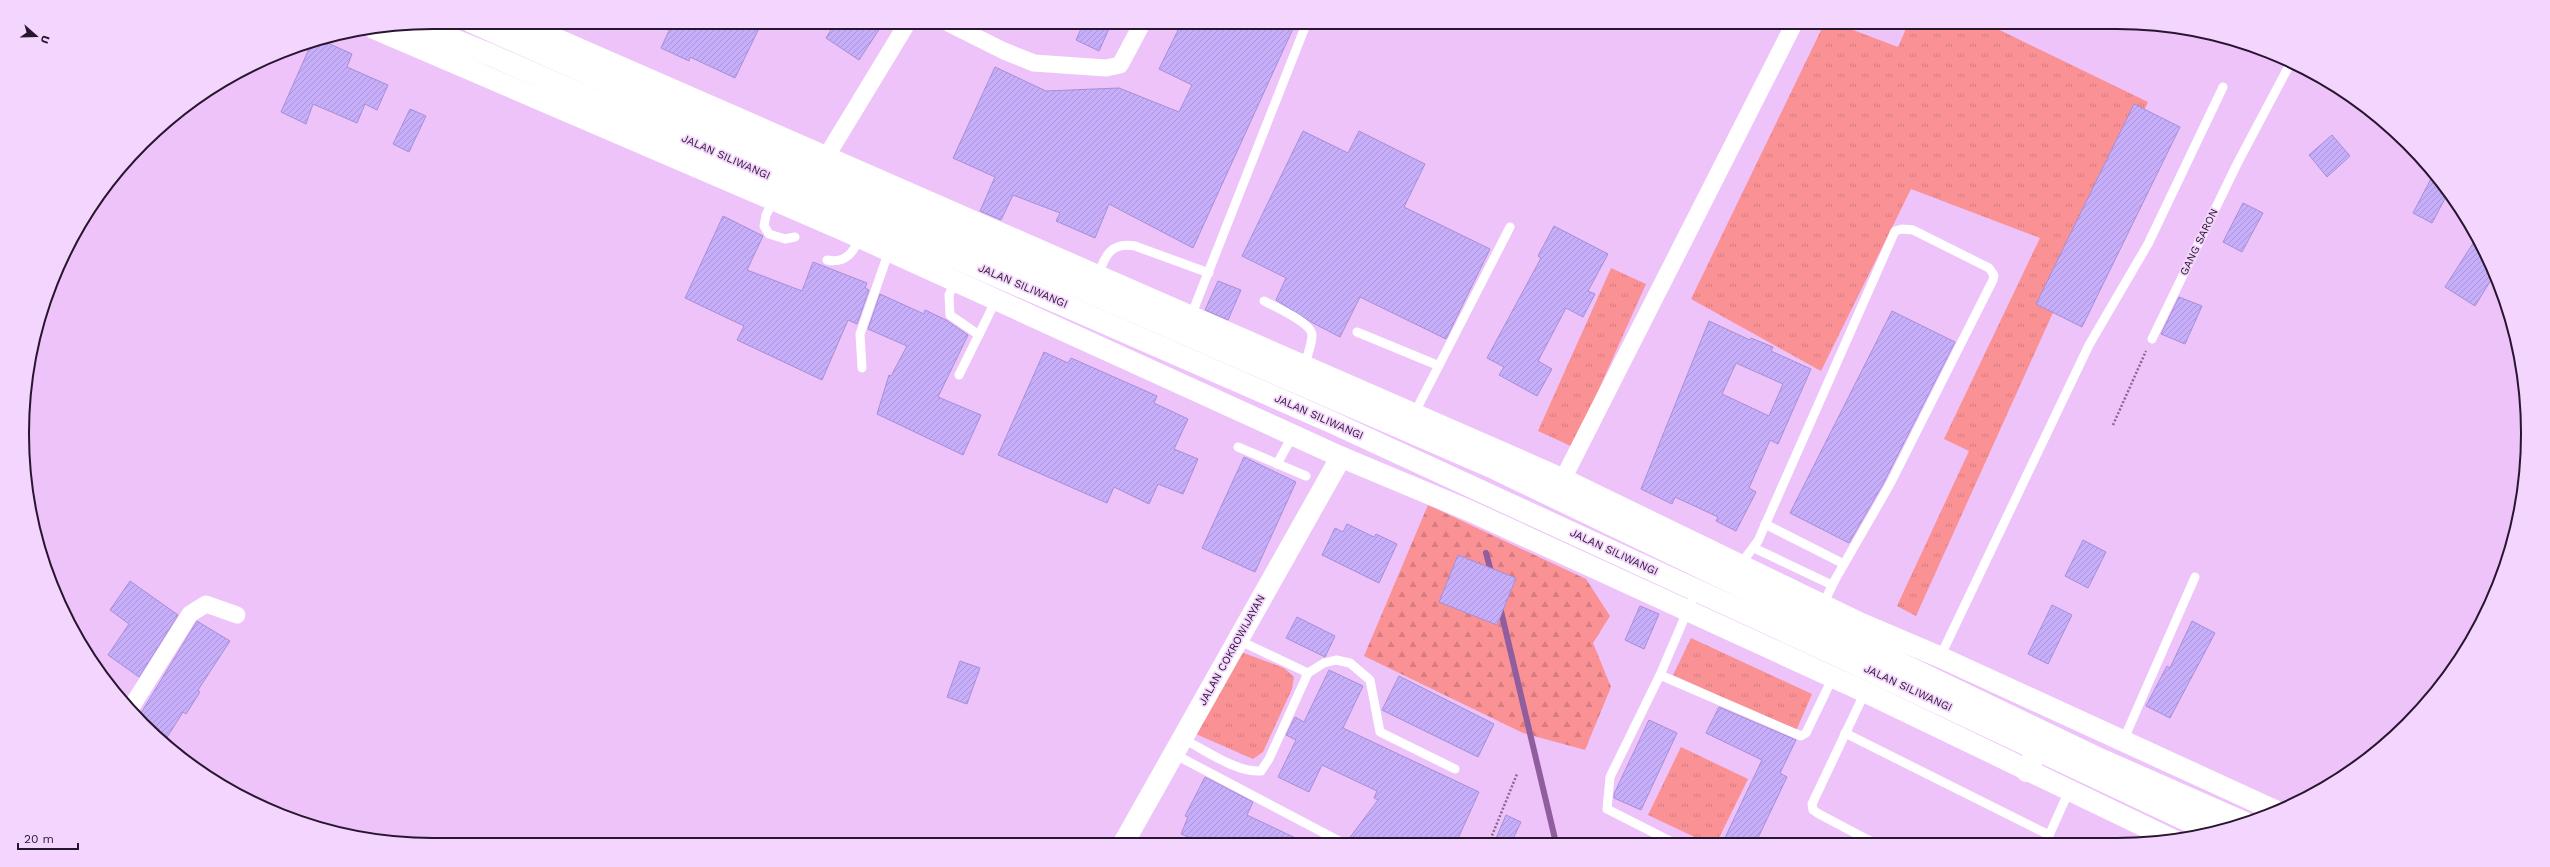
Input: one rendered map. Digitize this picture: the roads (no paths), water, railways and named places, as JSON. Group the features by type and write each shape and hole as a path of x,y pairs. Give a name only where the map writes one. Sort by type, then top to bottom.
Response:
{"highway":[{"name":"JALAN SILIWANGI","path":"428,29 695,132 1187,326 1410,422 1496,469 1735,574 1819,614 2095,757 2237,820"},
{"name":"JALAN SILIWANGI","path":"494,29 550,47 668,99 695,132 864,229 1322,418 1696,591 1838,668 2038,750 2203,828"},
{"path":"2027,771 2038,750"}],"street":[{"path":"527,29 550,47"},
{"path":"826,157 904,29"},
{"path":"960,29 1004,51 1034,63 1106,68 1120,65 1139,29"},
{"path":"1563,479 1791,29"},
{"path":"382,32 773,201 864,229 889,251 1341,457 1470,511 1687,610 1838,668 1865,692 2163,835"},
{"path":"668,99 826,157 1098,276 1187,326 1304,366 1410,422 1563,479 1735,574"},
{"name":"JALAN COKROWIJAYAN","path":"1126,838 1341,457"},
{"path":"133,704 190,614 206,604 237,615"},
{"path":"1819,614 1940,657 2269,808"}],"lane":[{"path":"1187,326 1304,29"},
{"name":"GANG SARON","path":"2152,339 2237,164 2289,68"},
{"path":"1940,657 2089,345 2148,244 2223,88"},
{"path":"773,201 764,226 770,234 785,239 795,237"},
{"path":"1410,422 1437,365 1510,226"},
{"path":"827,260 845,259 852,254 864,229"},
{"path":"1735,574 1754,548 1895,232 1902,229 1913,230 1982,265 1992,272 1993,280 1890,484 1832,585 1819,614"},
{"path":"1098,276 1111,250 1124,244 1135,246 1209,273"},
{"path":"862,368 860,334 889,251"},
{"path":"955,282 949,295 950,315 979,335"},
{"path":"960,375 996,300"},
{"path":"1264,302 1304,323 1310,328 1312,334 1304,366"},
{"path":"1357,332 1437,365"},
{"path":"1277,464 1293,434"},
{"path":"1238,447 1306,476"},
{"path":"1765,524 1844,564"},
{"path":"1754,548 1832,585"},
{"path":"2124,741 2196,577"},
{"path":"1664,838 1607,809 1610,777 1660,675 1696,591"},
{"path":"1238,640 1308,673"},
{"path":"1179,746 1250,771 1261,771 1269,759 1308,673 1324,663 1336,660 1350,663 1370,680 1380,732 1455,769"},
{"path":"1660,675 1801,736 1806,733 1838,668"},
{"path":"1865,692 1815,797 1813,810 1865,838"},
{"path":"1845,733 2048,838 2069,791"},
{"path":"1179,746 1335,838"}],"waterway":[{"path":"1486,553 1492,575"},
{"path":"1500,607 1555,838"}]}
